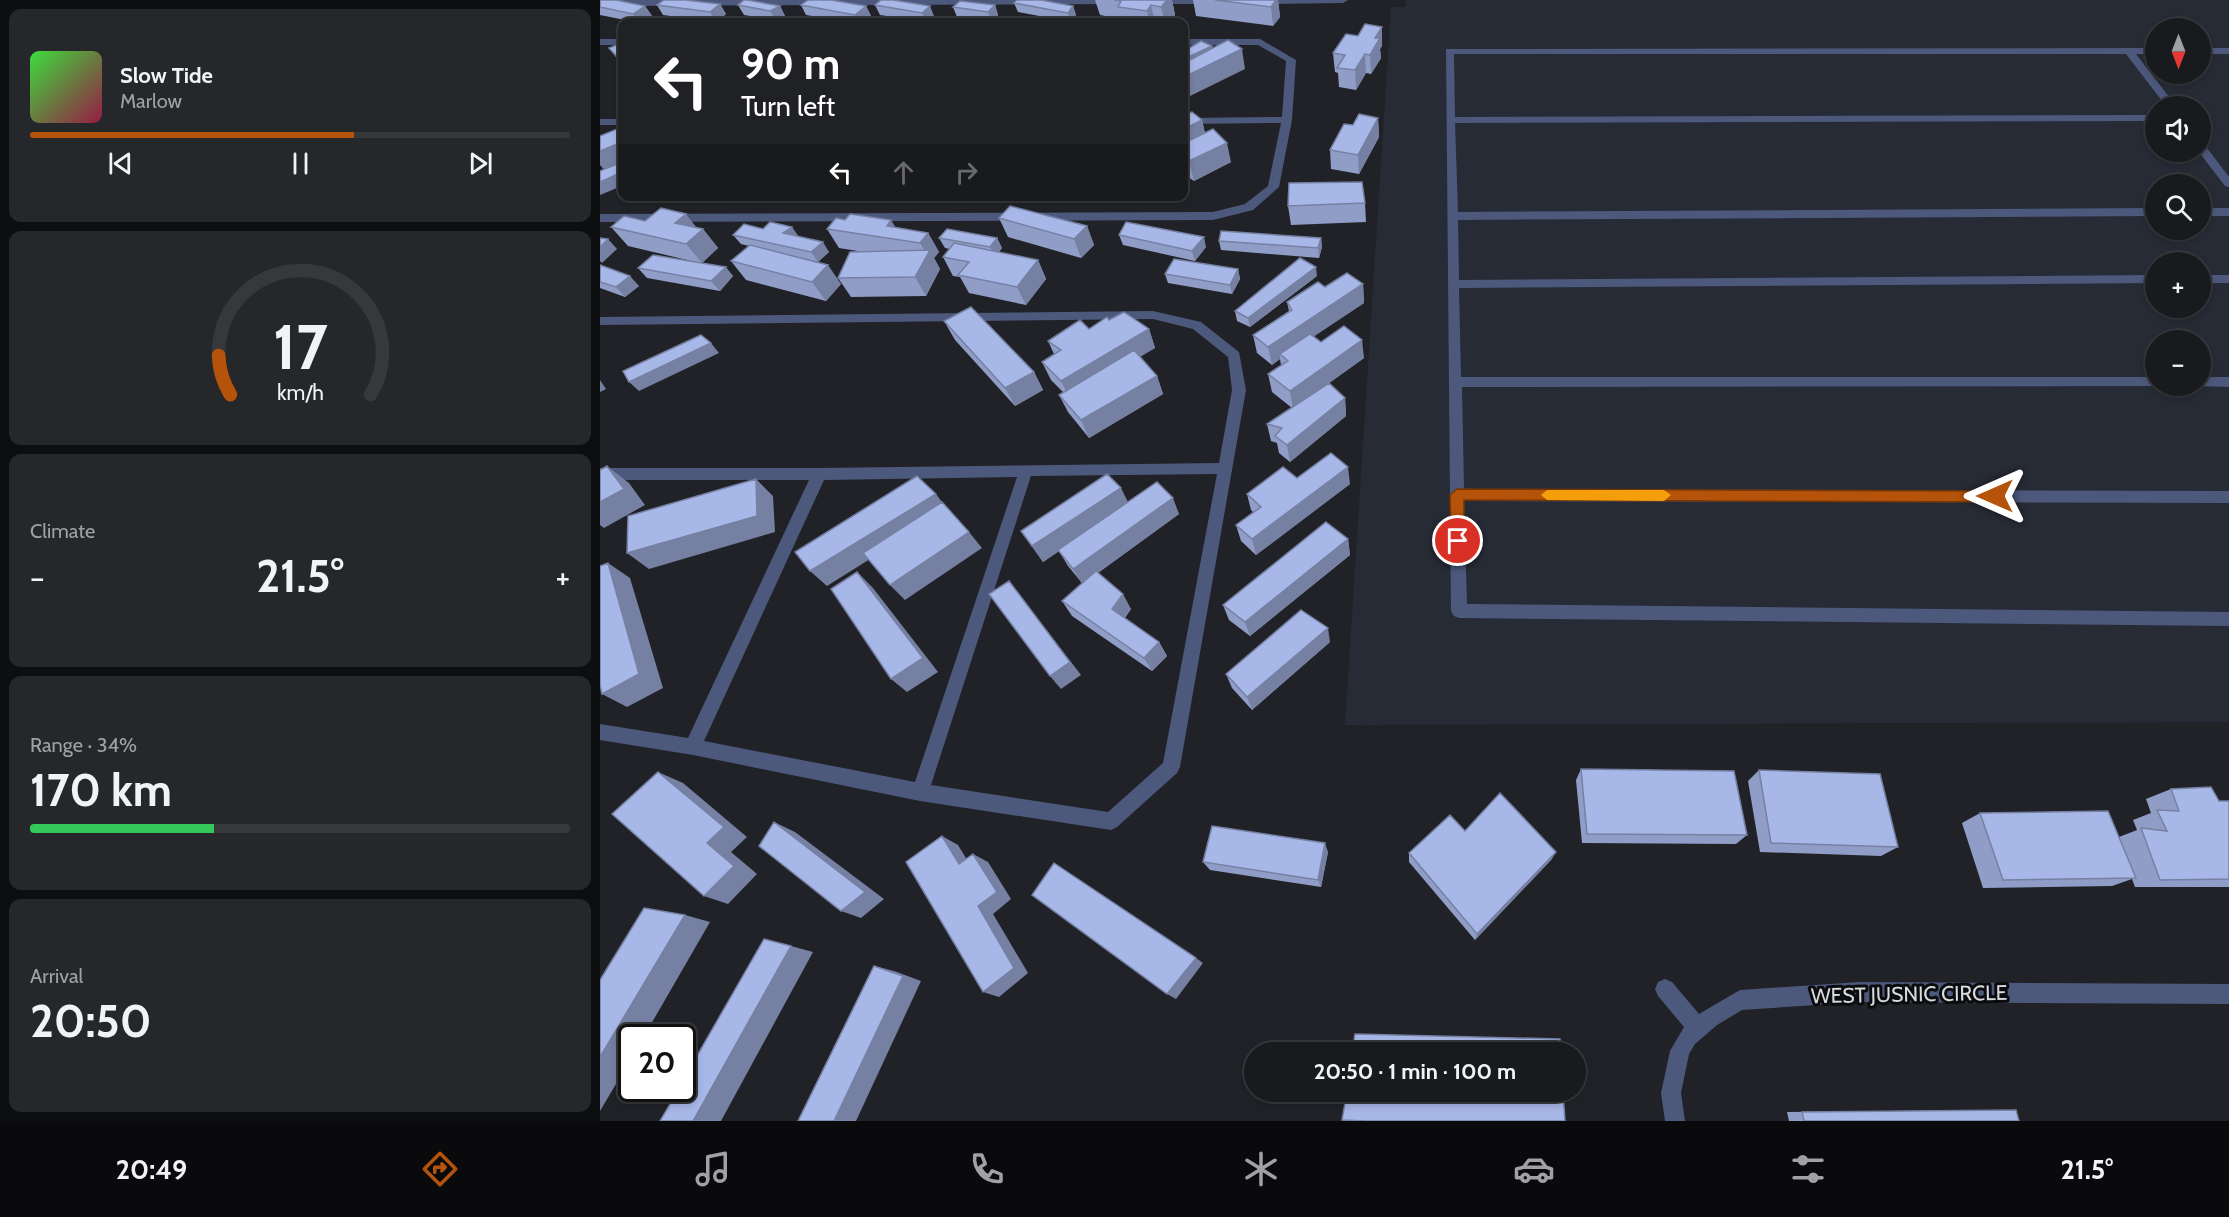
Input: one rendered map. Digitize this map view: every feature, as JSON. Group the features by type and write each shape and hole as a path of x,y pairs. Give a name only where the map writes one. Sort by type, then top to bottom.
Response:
{"street":[{"path":"1244,1 1342,0"},
{"path":"1136,1 1220,1"},
{"path":"600,3 1124,2"},
{"path":"600,42 618,42"},
{"path":"600,218 1213,216 1249,207 1273,187 1287,120 1291,60 1260,42 1188,42"},
{"path":"2145,51 1449,51 1459,611 2229,619"},
{"path":"2129,51 2163,96"},
{"path":"2211,52 2227,53"},
{"path":"1450,120 2145,118"},
{"path":"1188,121 1287,120"},
{"path":"600,122 618,122"},
{"path":"2211,160 2229,184"},
{"path":"1452,216 2145,212"},
{"path":"2211,212 2229,212"},
{"path":"1453,284 2145,279"},
{"path":"2211,279 2229,279"},
{"path":"600,321 1153,315 1197,325 1234,355 1239,390 1171,767 1110,821 920,792 693,747 600,732"},
{"path":"1455,382 2145,382"},
{"path":"2211,382 2229,382"},
{"path":"600,474 819,474 1224,468"},
{"path":"920,792 1026,470"},
{"path":"693,747 819,474"},
{"path":"1457,495 2229,497"},
{"path":"1665,989 1697,1027"},
{"name":"WEST JUSNIC CIRCLE","path":"1675,1121 1671,1092 1680,1051 1697,1027 1740,1000 1860,992 2229,994"}],"shaded area":[{"path":"1406,0 2229,0 2229,722 1345,725 1391,7 1405,7"}],"building":[{"path":"600,0 616,0 645,6 633,14 600,7"},
{"path":"664,0 720,4 710,12 657,5"},
{"path":"744,0 780,6 770,11 738,5"},
{"path":"808,0 831,0 866,6 855,15 801,5"},
{"path":"881,0 930,6 922,13 875,5"},
{"path":"1017,0 1041,0 1073,6 1068,13 1014,3"},
{"path":"1114,0 1167,0 1161,7 1151,5 1147,11 1118,7 1121,1"},
{"path":"1215,0 1276,0 1271,7"},
{"path":"960,1 995,5 988,12 953,7"},
{"path":"1365,24 1382,27 1375,38 1380,38 1370,55 1365,54 1355,70 1337,68 1345,55 1333,53 1346,34 1358,36"},
{"path":"1228,40 1242,49 1188,75 1188,61"},
{"path":"1201,41 1212,46 1188,57 1188,49"},
{"path":"618,45 618,58 609,48"},
{"path":"1192,112 1202,120 1188,127 1188,114"},
{"path":"1359,114 1378,118 1358,155 1330,150 1344,124 1353,125"},
{"path":"618,129 618,144 600,151 600,136"},
{"path":"1213,129 1227,143 1189,161 1188,141"},
{"path":"618,164 618,174 600,182 600,171"},
{"path":"1362,182 1365,203 1288,206 1289,183"},
{"path":"1010,206 1087,226 1074,239 999,218"},
{"path":"661,208 686,214 675,223 703,229 686,244 611,227 624,216 645,221"},
{"path":"850,214 891,220 887,226 928,233 920,243 827,229 836,218 845,220"},
{"path":"770,222 792,227 783,233 823,242 811,252 733,235 744,224 763,229"},
{"path":"1126,222 1204,237 1192,251 1119,235"},
{"path":"947,229 997,238 990,247 939,238"},
{"path":"1221,231 1321,238 1318,248 1219,241"},
{"path":"600,238 608,239 600,247"},
{"path":"954,243 1038,260 1017,287 958,275 969,262 943,257"},
{"path":"750,245 828,265 812,282 731,261"},
{"path":"930,250 915,277 838,278 850,252"},
{"path":"653,255 726,267 711,281 638,268"},
{"path":"1300,258 1316,267 1248,318 1235,311"},
{"path":"1174,259 1238,269 1230,285 1165,274"},
{"path":"600,265 630,276 616,287 600,282"},
{"path":"1347,273 1363,284 1268,347 1253,335 1292,310 1287,302 1318,282 1325,287"},
{"path":"971,307 1034,372 1005,388 944,321"},
{"path":"1124,312 1149,329 1061,381 1042,362 1061,350 1048,341 1080,320 1089,329 1107,317 1109,320"},
{"path":"1344,326 1362,340 1290,391 1268,374 1288,361 1280,354 1310,334 1321,342"},
{"path":"701,335 711,343 629,382 623,371"},
{"path":"1134,350 1157,376 1081,420 1059,395"},
{"path":"1329,383 1345,398 1287,445 1275,436 1282,428 1267,424"},
{"path":"1331,453 1348,467 1252,539 1236,525 1261,507 1247,494 1283,467 1297,478"},
{"path":"607,466 624,489 600,502 600,470"},
{"path":"1107,474 1121,488 1032,546 1021,531"},
{"path":"917,476 936,494 810,571 795,552"},
{"path":"756,479 757,516 627,553 628,516"},
{"path":"1157,482 1173,498 1073,569 1058,550"},
{"path":"942,502 969,532 890,585 863,553"},
{"path":"1326,522 1348,539 1245,622 1223,605"},
{"path":"608,563 639,674 602,694 600,685 600,566"},
{"path":"1096,571 1123,594 1112,609 1159,642 1144,658 1062,601"},
{"path":"857,572 923,658 891,679 831,589"},
{"path":"1009,581 1070,662 1050,676 989,594"},
{"path":"1301,610 1328,628 1247,697 1226,674"},
{"path":"1581,769 1734,771 1747,835 1587,834"},
{"path":"1759,770 1880,774 1898,847 1771,843"},
{"path":"658,772 724,827 707,843 734,866 704,896 612,814"},
{"path":"2211,787 2219,801 2229,801 2229,879 2160,880 2141,828 2167,831 2157,810 2179,811 2171,789"},
{"path":"1500,793 1556,852 1477,934 1409,853 1450,815 1465,831"},
{"path":"2108,811 2136,878 2003,880 1980,813"},
{"path":"774,822 865,892 841,911 759,846"},
{"path":"1212,826 1325,843 1318,880 1203,862"},
{"path":"942,836 959,864 973,854 997,892 978,906 1014,968 983,992 906,862"},
{"path":"1054,863 1196,958 1167,994 1032,895"},
{"path":"644,908 685,915 600,1057 600,980"},
{"path":"764,939 791,946 693,1121 660,1121 671,1102 696,1102 696,1058"},
{"path":"874,966 903,976 834,1121 798,1121"},
{"path":"1355,1034 1560,1039 1560,1042 1354,1042"},
{"path":"1345,1102 1564,1102 1565,1121 1366,1121 1342,1120"},
{"path":"2016,1110 2019,1121 1804,1121 1802,1112"}],"slow traffic":[{"path":"1547,495 1664,495"}],"route":[{"path":"1458,541 1457,495 1995,496"}]}
